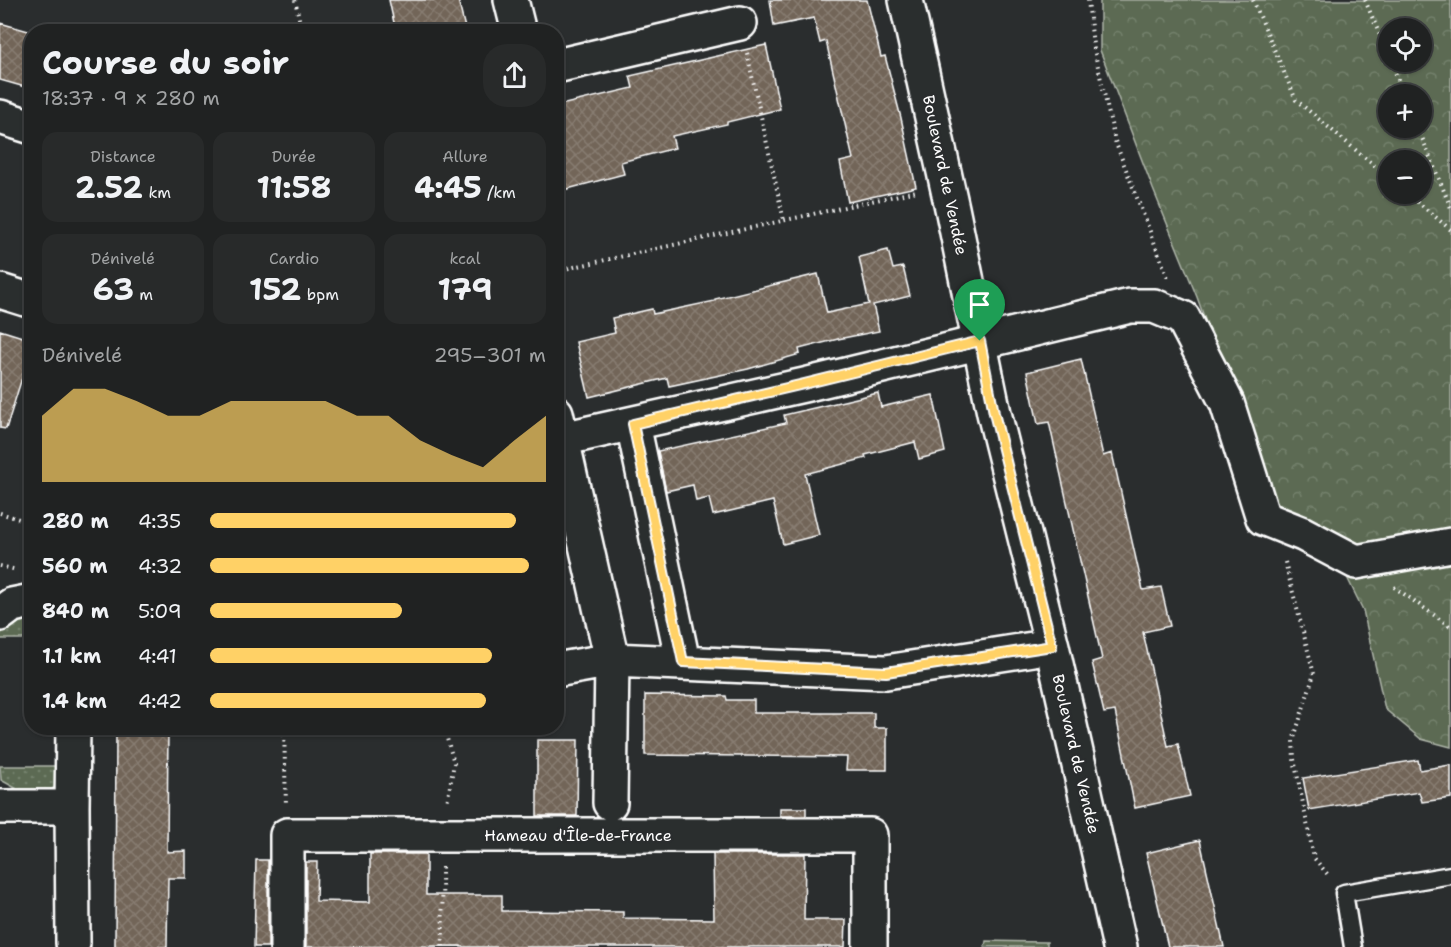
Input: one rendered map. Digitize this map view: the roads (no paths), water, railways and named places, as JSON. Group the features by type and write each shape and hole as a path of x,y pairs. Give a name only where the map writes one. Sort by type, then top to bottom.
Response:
{"street":[{"path":"511,0 517,24"},
{"name":"Boulevard de Vendée","path":"906,0 994,413 1052,646 1120,947"},
{"path":"564,64 740,23"},
{"path":"0,117 24,124"},
{"path":"0,291 24,298"},
{"path":"564,426 633,424 1130,306 1154,306 1183,318 1227,403 1263,518 1303,534 1356,561 1451,545"},
{"path":"633,424 683,662"},
{"path":"564,448 612,660 610,803"},
{"path":"0,614 12,605 24,603"},
{"path":"564,669 612,660 886,672 1052,646"},
{"path":"73,735 73,943"},
{"path":"0,807 72,807"},
{"name":"Hameau d'Île-de-France","path":"287,947 286,836 870,835 870,947"}],"lane":[{"path":"1353,947 1344,893 1451,875"}]}
